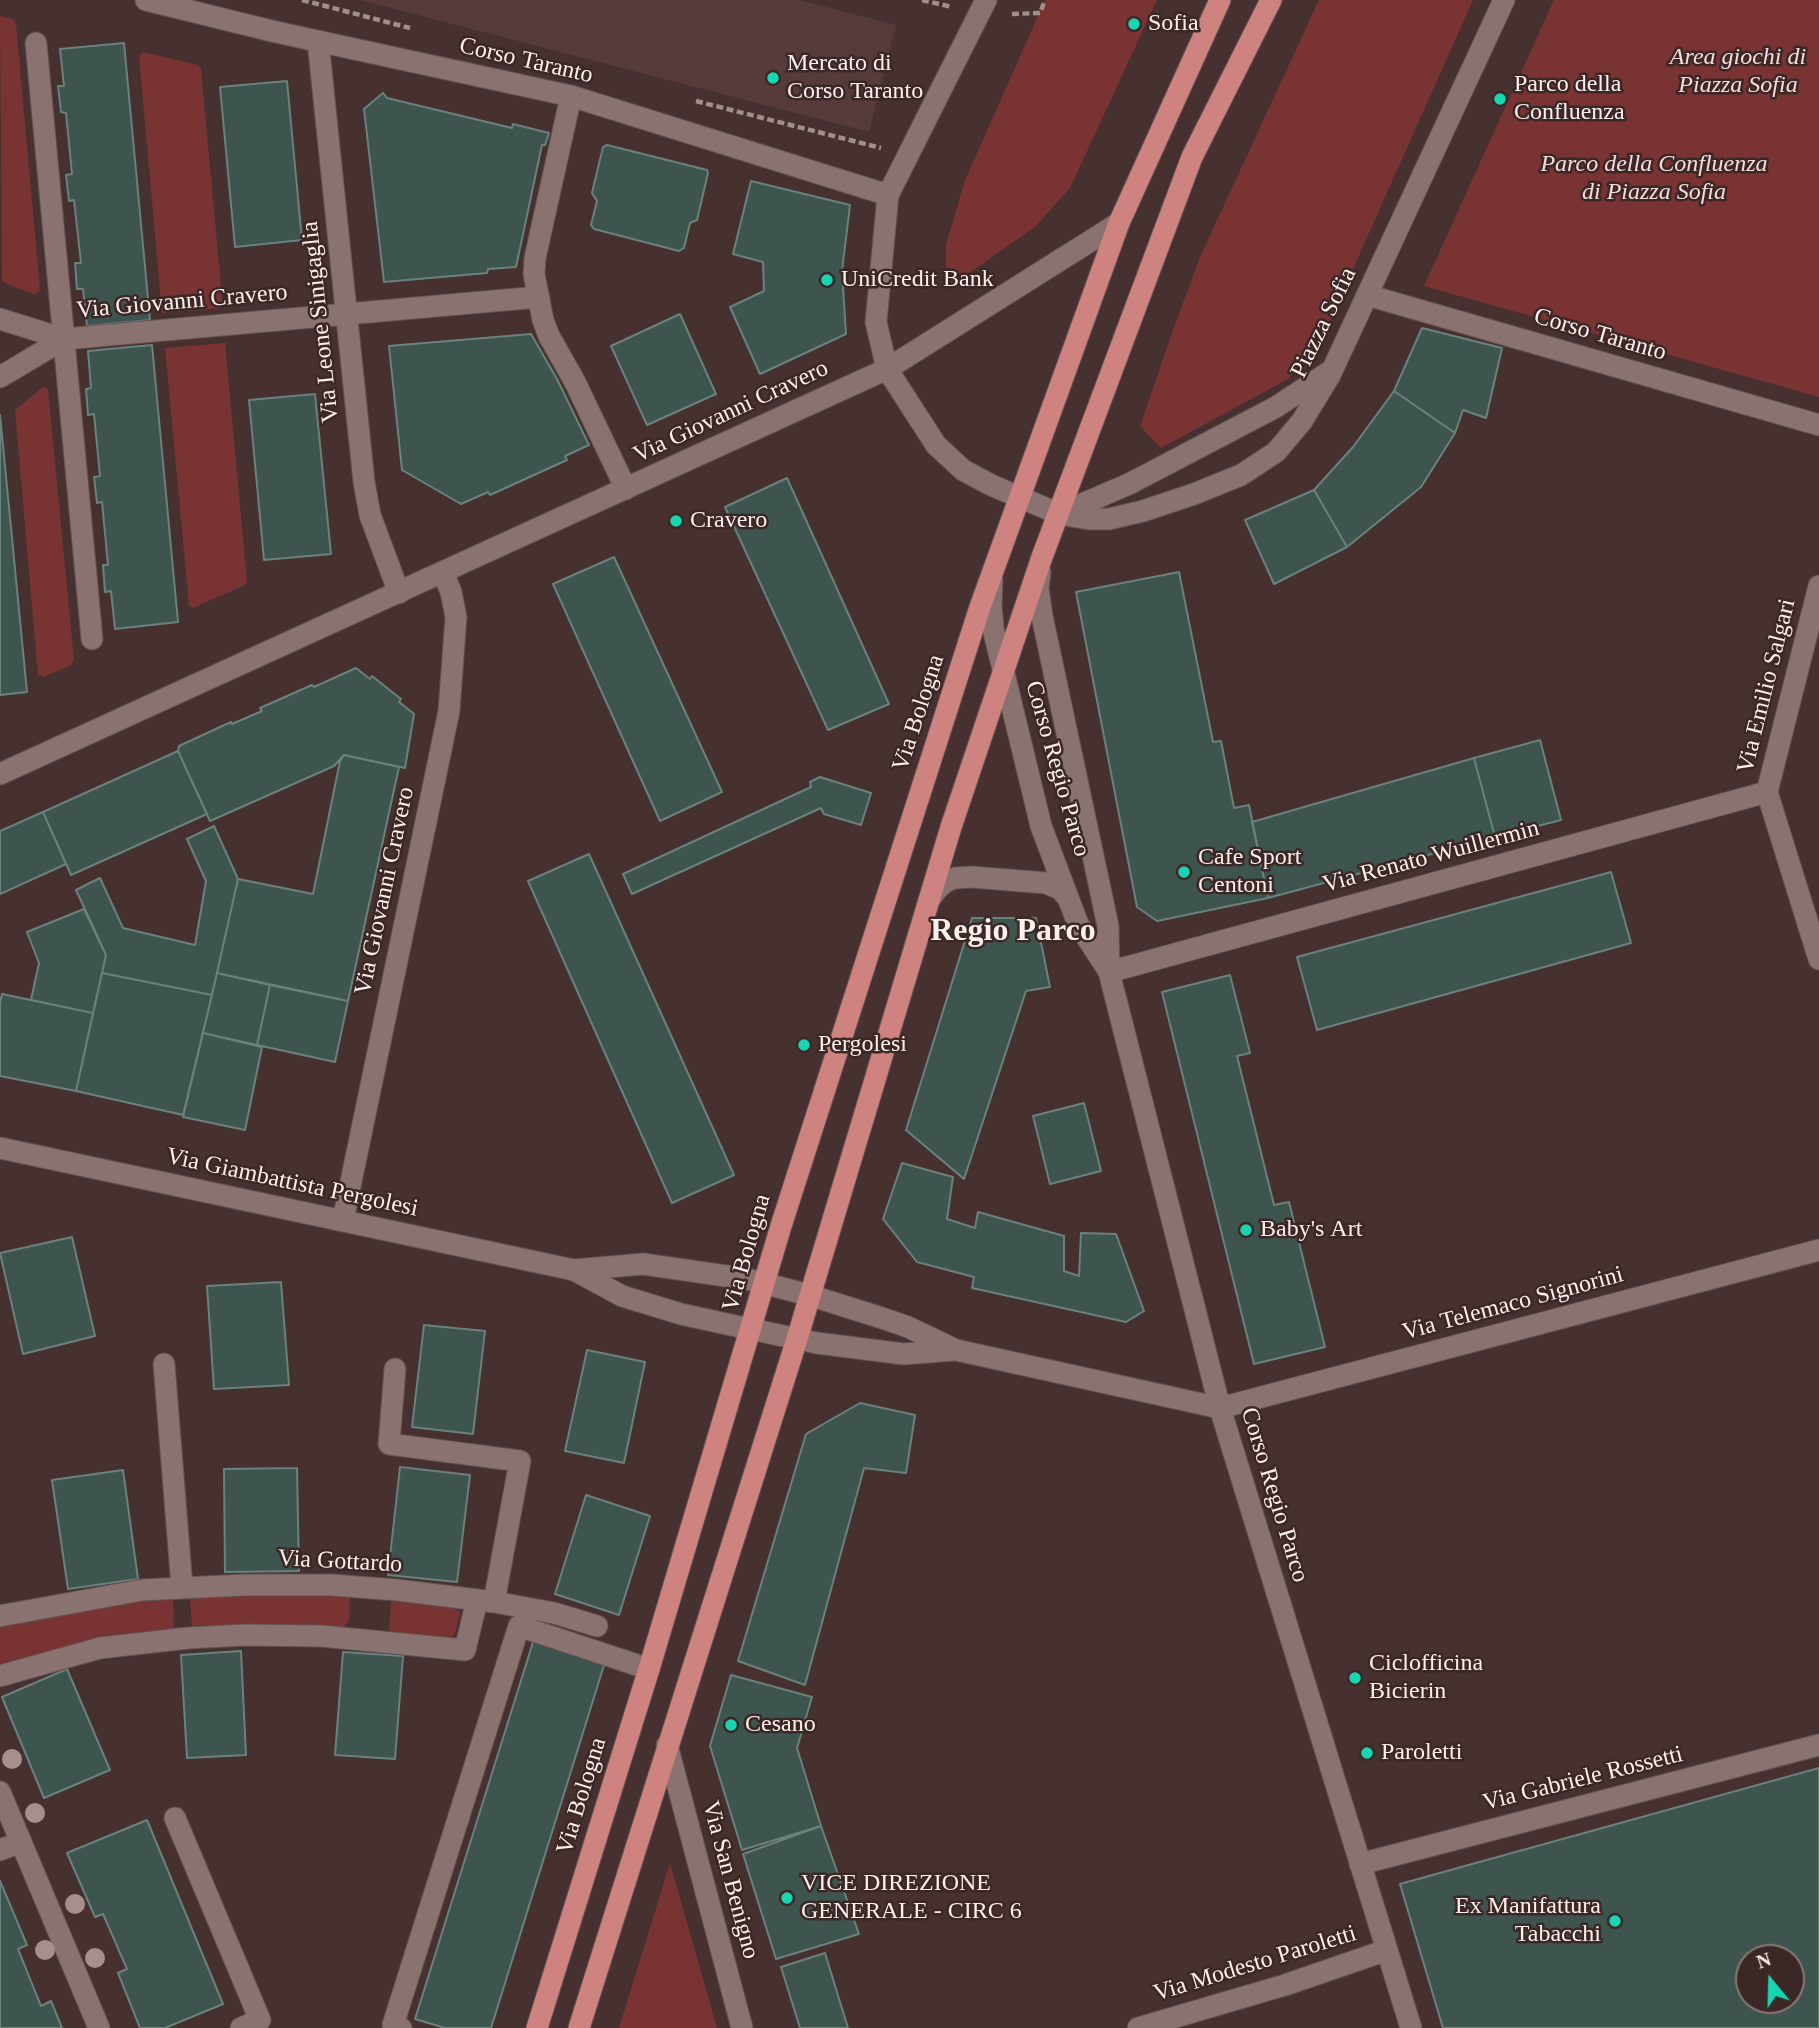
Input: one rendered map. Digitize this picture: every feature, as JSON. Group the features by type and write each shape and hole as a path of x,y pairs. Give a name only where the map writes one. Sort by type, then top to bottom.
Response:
{"main road":[{"path":"1019,498 1119,223 1220,0"},
{"path":"579,2028 797,1339 958,806 1042,557 1192,157 1271,0"},
{"name":"Via Bologna","path":"537,2028 649,1669 764,1283 993,569 1019,498"}],"street":[{"name":"Corso Taranto","path":"146,0 571,96 888,195"},
{"name":"Piazza Sofia","path":"986,0 888,195 876,322 887,369 936,445 963,470 1019,498 1059,514 1089,519 1109,519 1194,494 1241,475 1276,452 1302,421 1332,370 1504,0"},
{"name":"Via Leone Sinigaglia","path":"318,41 364,481 370,515 399,593"},
{"path":"36,43 92,639"},
{"path":"571,96 535,258 534,274 542,320 626,489"},
{"path":"887,369 1119,223"},
{"name":"Corso Taranto","path":"1367,295 1819,425"},
{"name":"Via Giovanni Cravero","path":"0,319 64,339 538,297"},
{"name":"Via Giovanni Cravero","path":"0,377 64,339"},
{"name":"Via Giovanni Cravero","path":"0,774 887,369"},
{"path":"1059,514 1142,478 1276,407 1332,370"},
{"name":"Corso Regio Parco","path":"1042,557 1038,588 1042,616 1108,926 1109,972 1220,1408 1411,2028"},
{"name":"Corso Regio Parco","path":"993,569 993,628 1041,826 1078,924 1109,972"},
{"name":"Via Giovanni Cravero","path":"343,1220 449,710 456,617 451,592 443,572"},
{"name":"Via Emilio Salgari","path":"1819,586 1767,792 1819,959"},
{"name":"Via Renato Wuillermin","path":"1109,972 1767,792"},
{"path":"929,900 947,881 972,877 1046,883 1060,889 1068,898"},
{"name":"Via Giambattista Pergolesi","path":"0,1148 574,1270 622,1296 681,1314 797,1339 904,1354 956,1350"},
{"name":"Via Telemaco Signorini","path":"1220,1408 1819,1250"},
{"name":"Via Giambattista Pergolesi","path":"574,1270 643,1264 716,1273 764,1283 908,1326 956,1350 1220,1408"},
{"path":"164,1364 182,1587"},
{"path":"0,1676 100,1648 188,1638 245,1635 321,1636 466,1650 486,1601 520,1461 389,1444 395,1369"},
{"name":"Via Gottardo","path":"0,1616 142,1590 332,1585 486,1601 554,1613 597,1626"},
{"path":"401,2028 393,2025 519,1626 649,1669"},
{"name":"Via San Benigno","path":"667,1745 742,2028"},
{"name":"Via Gabriele Rossetti","path":"1360,1864 1819,1745"},
{"path":"0,1791 99,2028"},
{"path":"175,1818 260,2020 241,2028"},
{"path":"0,1850 21,1842"},
{"name":"Via Modesto Paroletti","path":"1138,2028 1285,1985 1387,1950"}],"path":[{"path":"922,0 964,10"}],"shaded area":[{"name":"Mercato di Corso Taranto","path":"360,0 799,0 896,25 869,132"}],"green space":[{"path":"1045,0 1157,0 1070,188 1035,227 946,289 946,245 965,180"},
{"path":"1319,0 1473,0 1319,345 1288,379 1161,448 1140,426 1173,330 1200,257"},
{"name":"Parco della Confluenza di Piazza Sofia","path":"1554,0 1819,0 1819,397 1424,286"},
{"path":"0,16 13,19 16,24 40,290 35,295 2,280"},
{"path":"143,52 198,65 201,69 223,308 162,313 139,56"},
{"path":"225,343 247,581 245,585 193,608 189,605 165,348"},
{"path":"43,387 48,389 74,660 71,665 44,677 38,675 15,410"},
{"path":"343,1593 350,1597 349,1620 342,1629 192,1628 190,1595"},
{"path":"173,1596 174,1631 104,1639 0,1664 0,1624 55,1612"},
{"path":"396,1597 454,1605 460,1613 455,1634 447,1640 393,1633 389,1629 391,1602"},
{"path":"670,1863 717,2028 619,2028"}],"building":[{"path":"124,43 150,320 87,326 83,289 77,289 75,263 81,263 74,200 69,201 66,175 72,174 66,113 61,112 58,86 64,86 60,49"},
{"path":"287,81 302,240 235,247 220,87"},
{"path":"383,93 387,98 512,128 513,124 549,133 545,145 542,145 516,267 488,269 487,273 384,282 364,109"},
{"path":"607,145 707,170 697,220 690,223 684,248 679,251 594,229 591,225 597,201 592,193 603,147"},
{"path":"751,181 850,205 842,271 846,334 760,374 730,307 764,291 763,262 733,254"},
{"path":"680,314 716,394 647,425 611,346"},
{"path":"1422,328 1502,348 1486,418 1463,410 1455,433 1394,391"},
{"path":"531,334 557,379 589,445 565,456 567,460 490,495 488,492 461,504 402,470 389,346"},
{"path":"152,345 178,622 115,629 111,591 105,592 103,565 108,565 102,502 97,503 94,477 100,476 94,414 88,415 86,389 91,388 88,351"},
{"path":"1394,391 1455,433 1421,487 1347,547 1314,490 1353,447"},
{"path":"315,394 331,554 264,560 249,400"},
{"path":"0,415 27,692 0,695"},
{"path":"787,478 889,704 828,730 725,507"},
{"path":"1314,490 1347,547 1274,584 1245,520"},
{"path":"614,557 722,792 660,821 553,584"},
{"path":"1179,572 1213,742 1221,741 1234,808 1249,805 1268,898 1157,921 1137,907 1076,592"},
{"path":"356,668 370,679 372,676 401,699 399,702 414,714 405,768 344,755 334,766 210,821 178,751 179,746 262,711 260,708 312,685 314,687"},
{"path":"1540,740 1561,820 1495,837 1474,758"},
{"path":"178,751 207,814 71,875 43,812"},
{"path":"344,755 399,767 348,1001 217,973 238,879 313,894 340,761"},
{"path":"1474,758 1495,837 1268,898 1252,822"},
{"path":"820,777 871,793 861,825 824,814 821,808 632,894 623,874 811,787 810,782"},
{"path":"43,812 66,864 0,894 0,831"},
{"path":"214,826 238,879 212,995 102,973 106,955 76,890 100,878 123,928 195,945 206,881 187,839"},
{"path":"589,854 734,1175 672,1203 528,881"},
{"path":"1611,872 1631,943 1317,1030 1297,957"},
{"path":"84,909 106,955 93,1013 31,1000 39,963 27,932"},
{"path":"972,918 1036,918 1050,987 1026,991 964,1179 906,1130"},
{"path":"102,973 212,995 183,1115 76,1091"},
{"path":"217,973 270,985 257,1045 203,1033"},
{"path":"1230,975 1250,1053 1237,1056 1274,1205 1289,1202 1325,1347 1254,1364 1162,992"},
{"path":"270,985 348,1001 335,1062 257,1045"},
{"path":"2,994 93,1013 76,1091 0,1076"},
{"path":"203,1033 262,1047 245,1130 183,1117"},
{"path":"1084,1103 1101,1171 1050,1184 1033,1116"},
{"path":"902,1163 953,1177 947,1219 975,1228 978,1212 1064,1236 1064,1271 1079,1276 1081,1233 1116,1234 1144,1311 1126,1322 972,1288 974,1277 917,1262 883,1219"},
{"path":"72,1237 95,1336 23,1354 0,1253"},
{"path":"281,1282 289,1385 214,1389 207,1286"},
{"path":"424,1325 485,1331 473,1434 412,1427"},
{"path":"587,1350 645,1362 624,1463 565,1451"},
{"path":"860,1403 915,1415 906,1473 864,1468 805,1685 738,1661 806,1434"},
{"path":"400,1467 470,1475 457,1582 388,1575"},
{"path":"297,1468 299,1571 225,1572 224,1469"},
{"path":"123,1470 138,1579 68,1589 52,1480"},
{"path":"586,1495 650,1516 619,1615 555,1594"},
{"path":"534,1639 605,1662 491,2028 445,2028 415,2019"},
{"path":"241,1651 246,1755 187,1758 181,1655"},
{"path":"343,1652 403,1656 395,1759 335,1755"},
{"path":"67,1669 110,1770 44,1798 2,1697"},
{"path":"731,1675 812,1697 797,1748 821,1826 742,1850 710,1746"},
{"name":"Ex Manifattura Tabacchi","path":"1819,1768 1819,2028 1443,2028 1400,1884"},
{"path":"147,1820 223,2004 165,2028 140,2028 118,1973 127,1969 103,1914 95,1917 67,1853"},
{"path":"821,1826 859,1934 776,1959 743,1854"},
{"path":"0,1881 27,1945 18,1949 41,2006 51,2001 62,2028 0,2028"},
{"path":"825,1953 848,2028 800,2028 781,1967"}],"place":[{"name":"Sofia","path":"1134,24"},
{"name":"Mercato di Corso Taranto","path":"773,78"},
{"name":"Parco della Confluenza","path":"1500,99"},
{"name":"UniCredit Bank","path":"827,280"},
{"name":"Cravero","path":"676,521"},
{"name":"Cafe Sport Centoni","path":"1184,872"},
{"name":"Pergolesi","path":"804,1045"},
{"name":"Baby's Art","path":"1246,1230"},
{"name":"Ciclofficina Bicierin","path":"1355,1678"},
{"name":"Cesano","path":"731,1725"},
{"name":"Paroletti","path":"1367,1753"},
{"name":"VICE DIREZIONE GENERALE - CIRC 6","path":"787,1898"},
{"name":"Ex Manifattura Tabacchi","path":"1615,1921"}],"district":[{"name":"Regio Parco","path":"1013,932"}],"park label":[{"name":"Area giochi di Piazza Sofia","path":"1738,72"}]}
